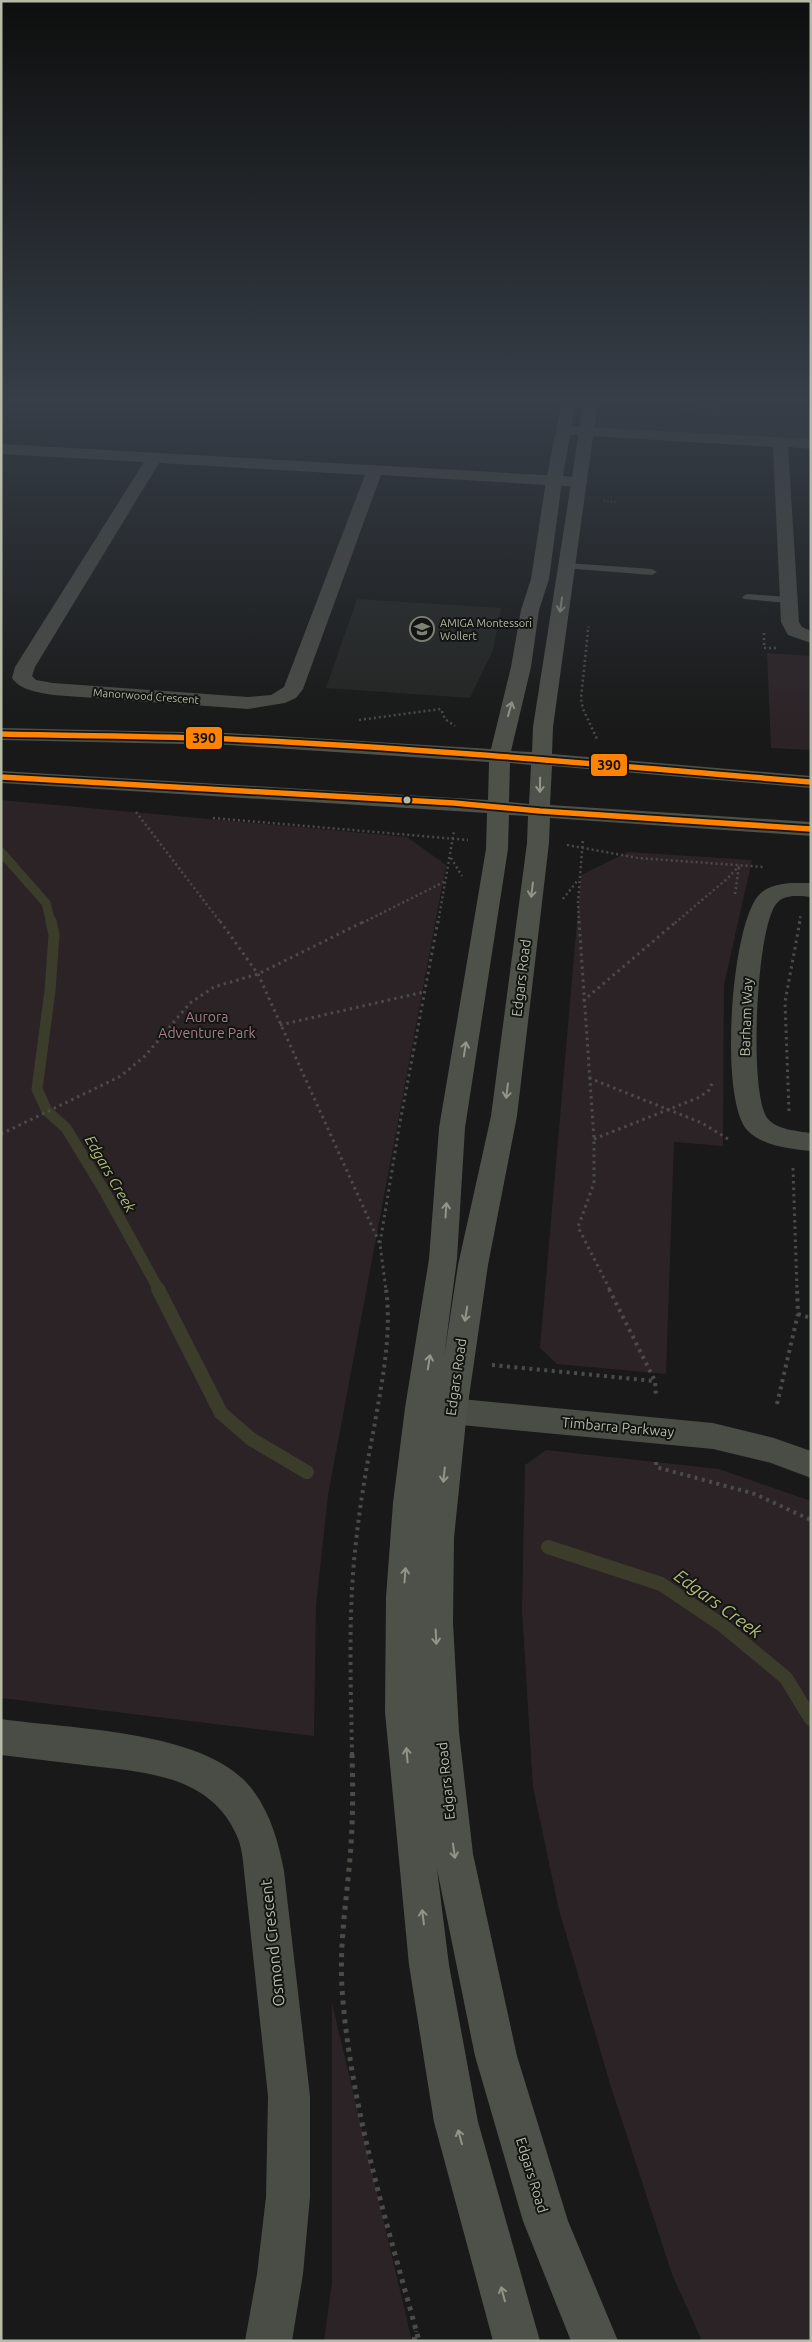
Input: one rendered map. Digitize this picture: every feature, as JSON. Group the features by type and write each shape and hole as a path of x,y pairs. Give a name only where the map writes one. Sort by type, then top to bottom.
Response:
{"main road":[{"name":"Edgars Road","path":"550,509 540,578 530,610 521,667 504,731 500,756 497,842 452,1128 443,1259 436,1409 438,1538 435,1622 441,1732 454,1854 496,2056 546,2221 595,2341"},
{"name":"Edgars Road","path":"518,2341 456,2122 429,1965 414,1835 404,1712 403,1597 410,1503 436,1409 458,1361 473,1265 504,1116 538,843 540,759 543,727 575,509"},
{"path":"1,734 228,739 500,756 811,782"},
{"path":"1,777 454,803 540,811 811,829"}],"street":[{"name":"Manorwood Crescent","path":"122,509 25,667 22,678 30,684 53,689 248,703 275,701 289,695 293,689 360,509"},
{"path":"783,509 788,600 792,628 811,637"},
{"name":"Barham Way","path":"801,1141 763,1129 754,1121 748,1109 745,1088 744,1024 750,959 764,902 779,892 806,889"},
{"name":"Timbarra Parkway","path":"436,1409 713,1436 774,1452 811,1465"},
{"name":"Osmond Crescent","path":"1,1737 146,1755 185,1764 217,1780 242,1807 258,1838 264,1871 289,2096 288,2197 280,2274 268,2341"}],"lane":[{"path":"567,566 652,572"},
{"path":"747,597 788,600"}],"path":[{"path":"592,764 597,738"},
{"path":"127,810 145,812"},
{"path":"136,812 246,955 258,974 380,1244 388,1306 387,1354 366,1470 355,1552 350,1644 353,1788 351,1845 343,1928 342,1986 349,2051 377,2186 419,2341"},
{"path":"588,814 582,847 578,902 583,1001 594,1139 594,1183 578,1227 655,1382 654,1430 656,1467 721,1482 762,1496 811,1520"},
{"path":"206,817 454,840 497,842"},
{"path":"380,1244 424,992 454,840"},
{"path":"538,843 582,847 638,858 765,867"},
{"path":"734,901 738,884 739,866"},
{"path":"583,1001 728,878 739,866"},
{"path":"1,1134 120,1076 145,1056 190,1003 214,987 258,974 446,880"},
{"path":"777,1404 798,1314 792,1168 801,1141 785,1002 806,889"},
{"path":"280,1025 424,992"},
{"path":"589,1078 702,1123 732,1142"},
{"path":"594,1139 700,1097 709,1090 713,1080"},
{"path":"785,1167 792,1168"},
{"path":"798,1314 811,1317"},
{"path":"458,1361 655,1382"},
{"path":"414,2341 416,2330"}],"shaded area":[{"name":"AMIGA Montessori Wollert","path":"357,599 501,608 493,650 470,698 326,688"}],"green space":[{"path":"767,653 811,656 811,750 771,748"},
{"name":"Aurora Adventure Park","path":"1,800 407,837 446,865 328,1495 316,1606 314,1736 1,1698"},
{"path":"628,852 752,860 724,985 723,1146 674,1142 666,1374 557,1364 540,1348 581,875"},
{"path":"546,1450 719,1469 811,1501 811,2341 702,2341 672,2274 611,2087 559,1910 533,1787 522,1610 525,1465"},
{"path":"332,2003 412,2341 324,2341 332,2282"}],"waterway":[{"name":"Edgars Creek","path":"1,852 46,903 51,923"},
{"name":"Edgars Creek","path":"51,921 54,935 50,991 37,1089 47,1111 66,1128 105,1192 159,1290"},
{"name":"Edgars Creek","path":"158,1289 221,1413 251,1439 307,1472"},
{"name":"Edgars Creek","path":"548,1547 661,1584 722,1625 786,1678 811,1719"}],"transit line":[{"name":"390","path":"1,734 201,738 375,747 811,782"},
{"name":"390","path":"1,777 454,803 540,811 811,829"}],"place":[{"name":"AMIGA Montessori Wollert","path":"422,629"}]}
